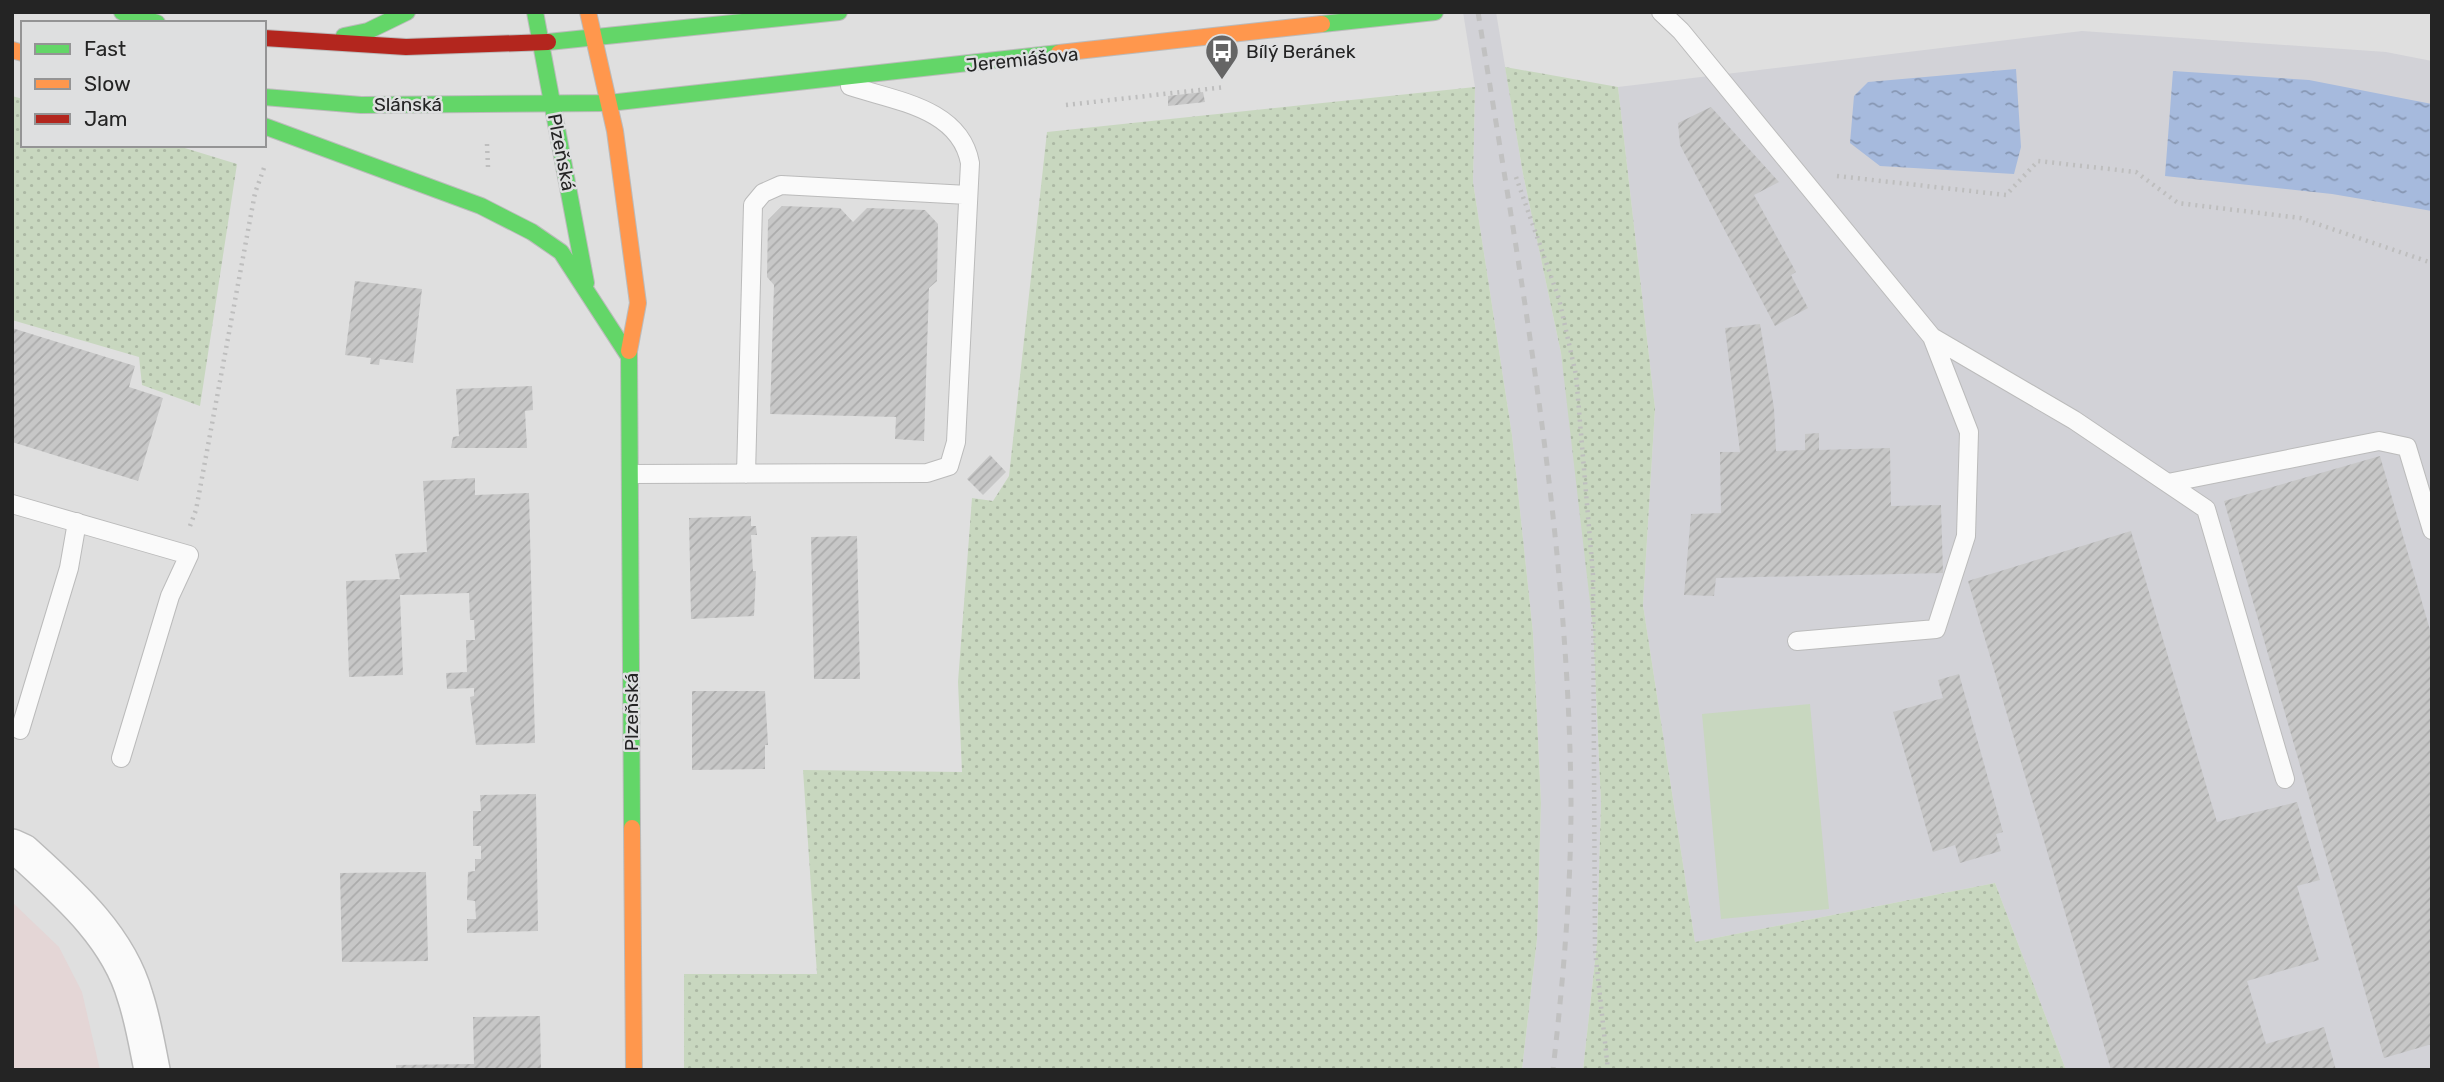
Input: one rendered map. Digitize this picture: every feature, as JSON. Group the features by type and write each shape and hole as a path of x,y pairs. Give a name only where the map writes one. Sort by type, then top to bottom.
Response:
{"main road":[{"path":"122,12 151,21"},
{"path":"313,43 368,31 407,12"},
{"name":"Plzeňská","path":"534,12 589,295 628,355"},
{"name":"Plzeňská","path":"588,12 609,103 638,303 628,355 634,1070"},
{"path":"266,38 396,46 541,40 839,12"},
{"name":"Jeremiášova","path":"609,103 1435,12"},
{"name":"Slánská","path":"266,97 361,104 553,103"},
{"name":"Plzeňská","path":"553,103 609,103"},
{"path":"266,127 498,213 561,252 589,295"}],"street":[{"path":"12,846 23,852 78,902 109,944 135,993 152,1070"}],"lane":[{"path":"1661,12 1681,31 1788,165 1932,337 1969,432 1966,537 1936,629 1797,641"},
{"path":"631,474 927,473 948,466 956,442 968,150 944,118 833,80"},
{"path":"746,474 753,205 763,193 781,185 968,195"},
{"path":"1932,337 2074,420 2206,509 2285,779"},
{"path":"2168,483 2379,441 2407,447 2432,530"},
{"path":"12,504 189,555 170,596 121,758"},
{"path":"20,730 69,568 77,522"}],"path":[{"path":"1066,105 1226,87"},
{"path":"487,140 489,177"},
{"path":"196,510 254,193 268,157"},
{"path":"1788,165 1844,177 2006,195 2038,161 2136,172 2178,203 2300,218 2432,263"},
{"path":"1516,177 1559,299 1576,374 1594,575 1595,950 1608,1070"}],"shaded area":[{"path":"1463,12 1496,12 1523,174 1561,353 1572,428 1593,628 1601,803 1597,943 1583,1070 1522,1070 1537,939 1541,803 1533,633 1512,435 1473,182 1475,87"},
{"path":"2082,31 2386,52 2432,61 2432,1070 2066,1070 1995,883 1695,942 1643,605 1655,408 1618,87"},
{"path":"12,902 59,947 82,992 100,1070 12,1070"}],"green space":[{"path":"1505,67 1618,87 1655,408 1643,605 1695,942 1995,883 2066,1070 1583,1070 1597,943 1601,803 1593,628 1561,353 1523,174"},
{"path":"1475,87 1473,182 1512,435 1533,633 1541,803 1537,939 1522,1070 684,1070 684,974 817,974 803,770 962,772 958,682 972,498 993,501 1009,476 1047,132"},
{"path":"12,96 21,98 21,147 182,147 237,164 200,406 142,385 139,357 12,320"},
{"path":"1810,704 1829,909 1721,919 1702,714"}],"water":[{"path":"2016,69 2021,147 2014,174 1880,166 1850,143 1854,96 1868,82"},
{"path":"2173,71 2309,80 2432,104 2432,211 2332,194 2165,176"}],"building":[{"path":"1203,92 1205,102 1168,106 1168,96"},
{"path":"1711,107 1779,182 1754,195 1796,272 1791,275 1808,308 1775,326 1680,145 1678,123"},
{"path":"782,206 840,208 853,222 867,208 925,210 938,224 937,281 929,288 924,441 895,439 896,417 770,414 774,285 767,277 768,220"},
{"path":"355,281 422,289 413,363 380,359 379,365 370,364 371,358 345,355"},
{"path":"1760,324 1774,408 1776,451 1805,450 1805,434 1819,433 1819,450 1890,448 1891,506 1941,505 1943,573 1716,578 1714,596 1684,595 1691,514 1721,513 1720,452 1740,452 1725,328"},
{"path":"12,328 135,366 129,387 163,398 138,481 12,442"},
{"path":"532,386 533,410 525,411 527,448 451,448 453,437 459,436 456,389"},
{"path":"990,455 1006,472 983,495 967,479"},
{"path":"2380,456 2432,637 2432,1044 2384,1058 2224,501"},
{"path":"475,478 475,495 529,493 535,743 476,745 470,697 474,696 474,688 447,689 446,673 467,672 466,640 475,640 474,620 470,620 469,593 400,595 403,675 349,677 346,581 400,579 395,554 427,552 423,481"},
{"path":"751,516 751,526 756,526 757,535 751,535 753,571 756,571 754,616 691,619 689,518"},
{"path":"2131,531 2217,822 2297,802 2320,880 2297,886 2319,960 2247,981 2266,1044 2324,1027 2336,1070 2111,1070 1968,581"},
{"path":"857,536 860,679 814,679 811,537"},
{"path":"1959,674 2003,832 1996,834 2001,851 1960,863 1955,845 1933,852 1893,712 1943,698 1938,680"},
{"path":"692,691 765,691 768,745 765,745 765,769 692,770"},
{"path":"536,794 538,931 467,933 467,919 476,919 475,901 467,900 468,872 475,871 475,859 481,859 481,846 473,846 473,811 481,811 480,795"},
{"path":"426,872 428,961 342,962 340,873"},
{"path":"540,1016 541,1070 396,1070 396,1065 474,1064 473,1017"}],"railway":[{"path":"1478,12 1540,406 1562,604 1568,704 1571,837 1566,937 1553,1070"}],"traffic: fast":[{"path":"122,12 151,21"},
{"path":"344,36 368,31 407,12"},
{"path":"535,12 586,283"},
{"path":"548,42 839,12"},
{"path":"1322,24 1435,12"},
{"path":"266,97 361,105 609,103 1059,53"},
{"path":"266,127 481,206 532,232 561,252 628,355"},
{"path":"629,351 632,828"}],"traffic: slow":[{"path":"588,12 615,131 638,303 629,351"},
{"path":"1059,53 1322,24"},
{"path":"12,50 21,52"},
{"path":"632,828 634,1070"}],"traffic: jam":[{"path":"266,38 406,47 548,42"}],"place":[{"name":"Bílý Beránek","path":"1222,81"}]}
